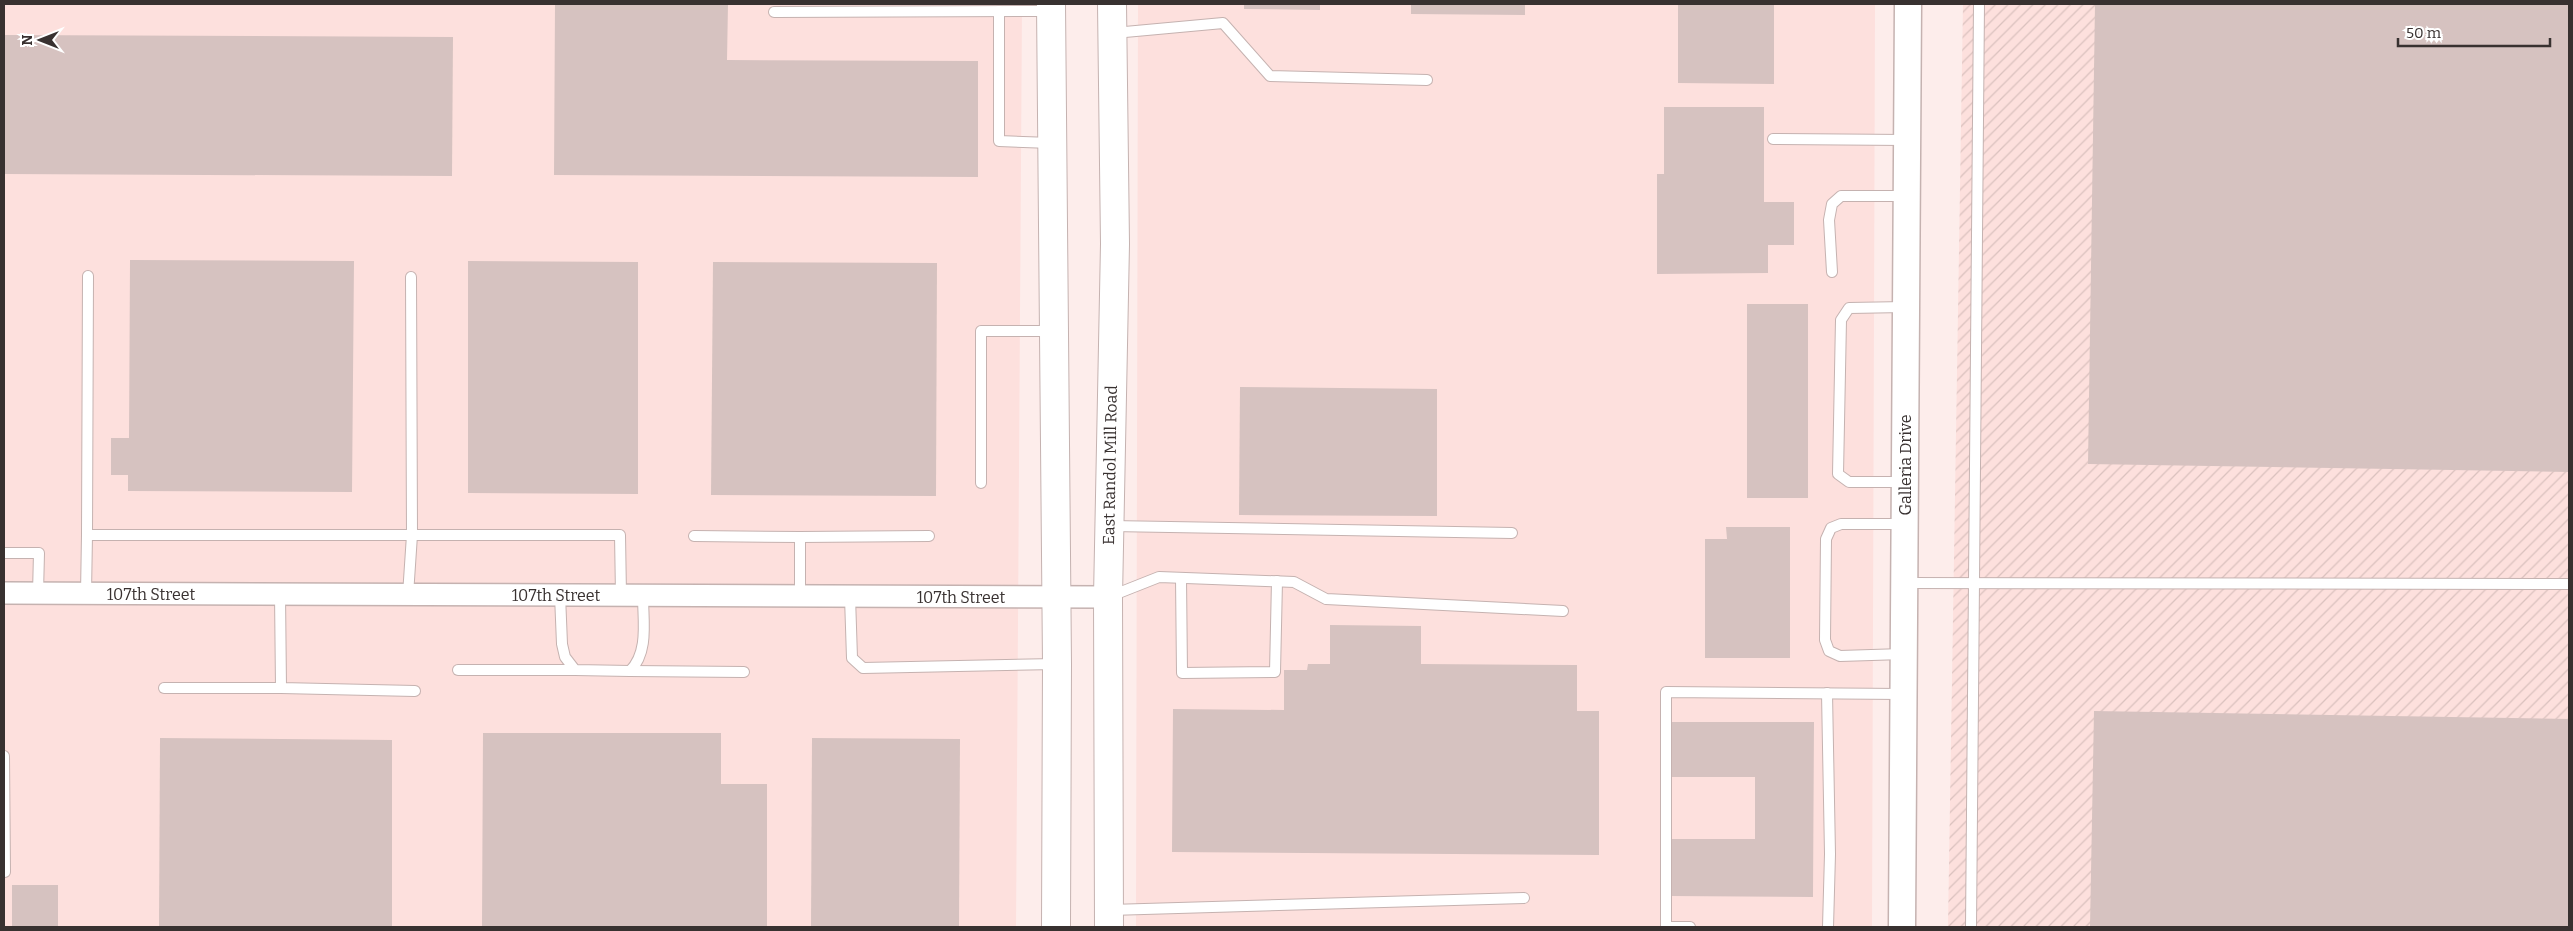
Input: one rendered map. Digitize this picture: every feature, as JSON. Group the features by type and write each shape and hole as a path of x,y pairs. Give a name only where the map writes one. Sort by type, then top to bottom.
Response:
{"main road":[{"name":"East Randol Mill Road","path":"1109,919 1108,597 1111,352 1115,244 1112,4"},
{"path":"1051,7 1057,664 1056,927"}],"street":[{"name":"Galleria Drive","path":"1902,927 1908,4"},
{"name":"107th Street","path":"4,593 1108,597"}],"lane":[{"path":"1970,927 1979,4"},
{"path":"774,12 999,11 1051,7"},
{"path":"999,11 999,141 1052,143"},
{"path":"1113,33 1223,23 1270,76 1427,80"},
{"path":"1773,139 1907,140"},
{"path":"1832,272 1829,220 1832,204 1841,196 1907,196"},
{"path":"86,593 88,276"},
{"path":"408,594 412,535 411,277"},
{"path":"1905,482 1849,482 1838,474 1841,320 1849,308 1906,307"},
{"path":"981,483 981,331 1053,331"},
{"path":"1904,524 1841,524 1831,528 1826,539 1825,640 1829,651 1840,656 1904,654"},
{"path":"1110,526 1512,533"},
{"path":"87,535 620,535 621,595"},
{"path":"694,536 929,536"},
{"path":"800,537 800,596"},
{"path":"4,553 39,554 38,593"},
{"path":"1108,597 1159,577 1294,582 1326,599 1563,611"},
{"path":"1181,578 1182,673 1274,672 1276,581"},
{"path":"1904,583 2569,584"},
{"path":"280,594 282,688"},
{"path":"560,595 562,644 565,657 575,670"},
{"path":"630,671 639,662 643,649 643,596"},
{"path":"850,596 852,658 863,668 1057,664"},
{"path":"458,670 744,672"},
{"path":"164,688 415,691"},
{"path":"1690,927 1666,927 1666,692 1903,694"},
{"path":"1827,694 1830,854 1828,927"},
{"path":"4,756 4,872"},
{"path":"1109,919 1524,898"}],"shaded area":[{"path":"4,4 1022,4 1016,927 4,927"},
{"path":"1138,4 1875,4 1872,927 1136,927"},
{"path":"1963,4 2569,4 2569,927 1948,927"}],"building":[{"path":"555,4 728,4 727,60 978,61 978,177 554,175"},
{"path":"1244,4 1320,4 1320,10 1244,9"},
{"path":"1411,4 1525,4 1525,15 1411,14"},
{"path":"1678,4 1774,4 1774,84 1678,83"},
{"path":"2095,4 2569,4 2569,472 2088,464"},
{"path":"4,35 453,37 452,176 4,174"},
{"path":"1664,107 1764,107 1764,202 1794,202 1794,245 1768,245 1768,273 1657,274 1657,174 1664,174"},
{"path":"130,260 354,261 352,492 128,491 128,475 111,475 111,438 129,438"},
{"path":"468,261 638,262 638,494 468,493"},
{"path":"713,262 937,263 936,496 711,495"},
{"path":"1747,304 1808,304 1808,498 1747,498"},
{"path":"1240,387 1437,389 1437,516 1239,515"},
{"path":"1726,527 1790,527 1790,658 1705,658 1705,539 1727,539"},
{"path":"1330,625 1421,626 1421,664 1577,665 1577,711 1599,711 1599,855 1172,852 1173,709 1284,710 1284,670 1307,670 1308,664 1330,664"},
{"path":"2094,711 2569,719 2569,927 2090,927"},
{"path":"1671,722 1814,722 1813,897 1670,896 1670,839 1755,839 1755,777 1671,777"},
{"path":"483,733 721,733 721,784 767,784 767,927 482,927"},
{"path":"160,738 392,740 392,927 159,927"},
{"path":"812,738 960,739 959,927 811,927"},
{"path":"12,885 58,885 58,927 12,927"}]}
